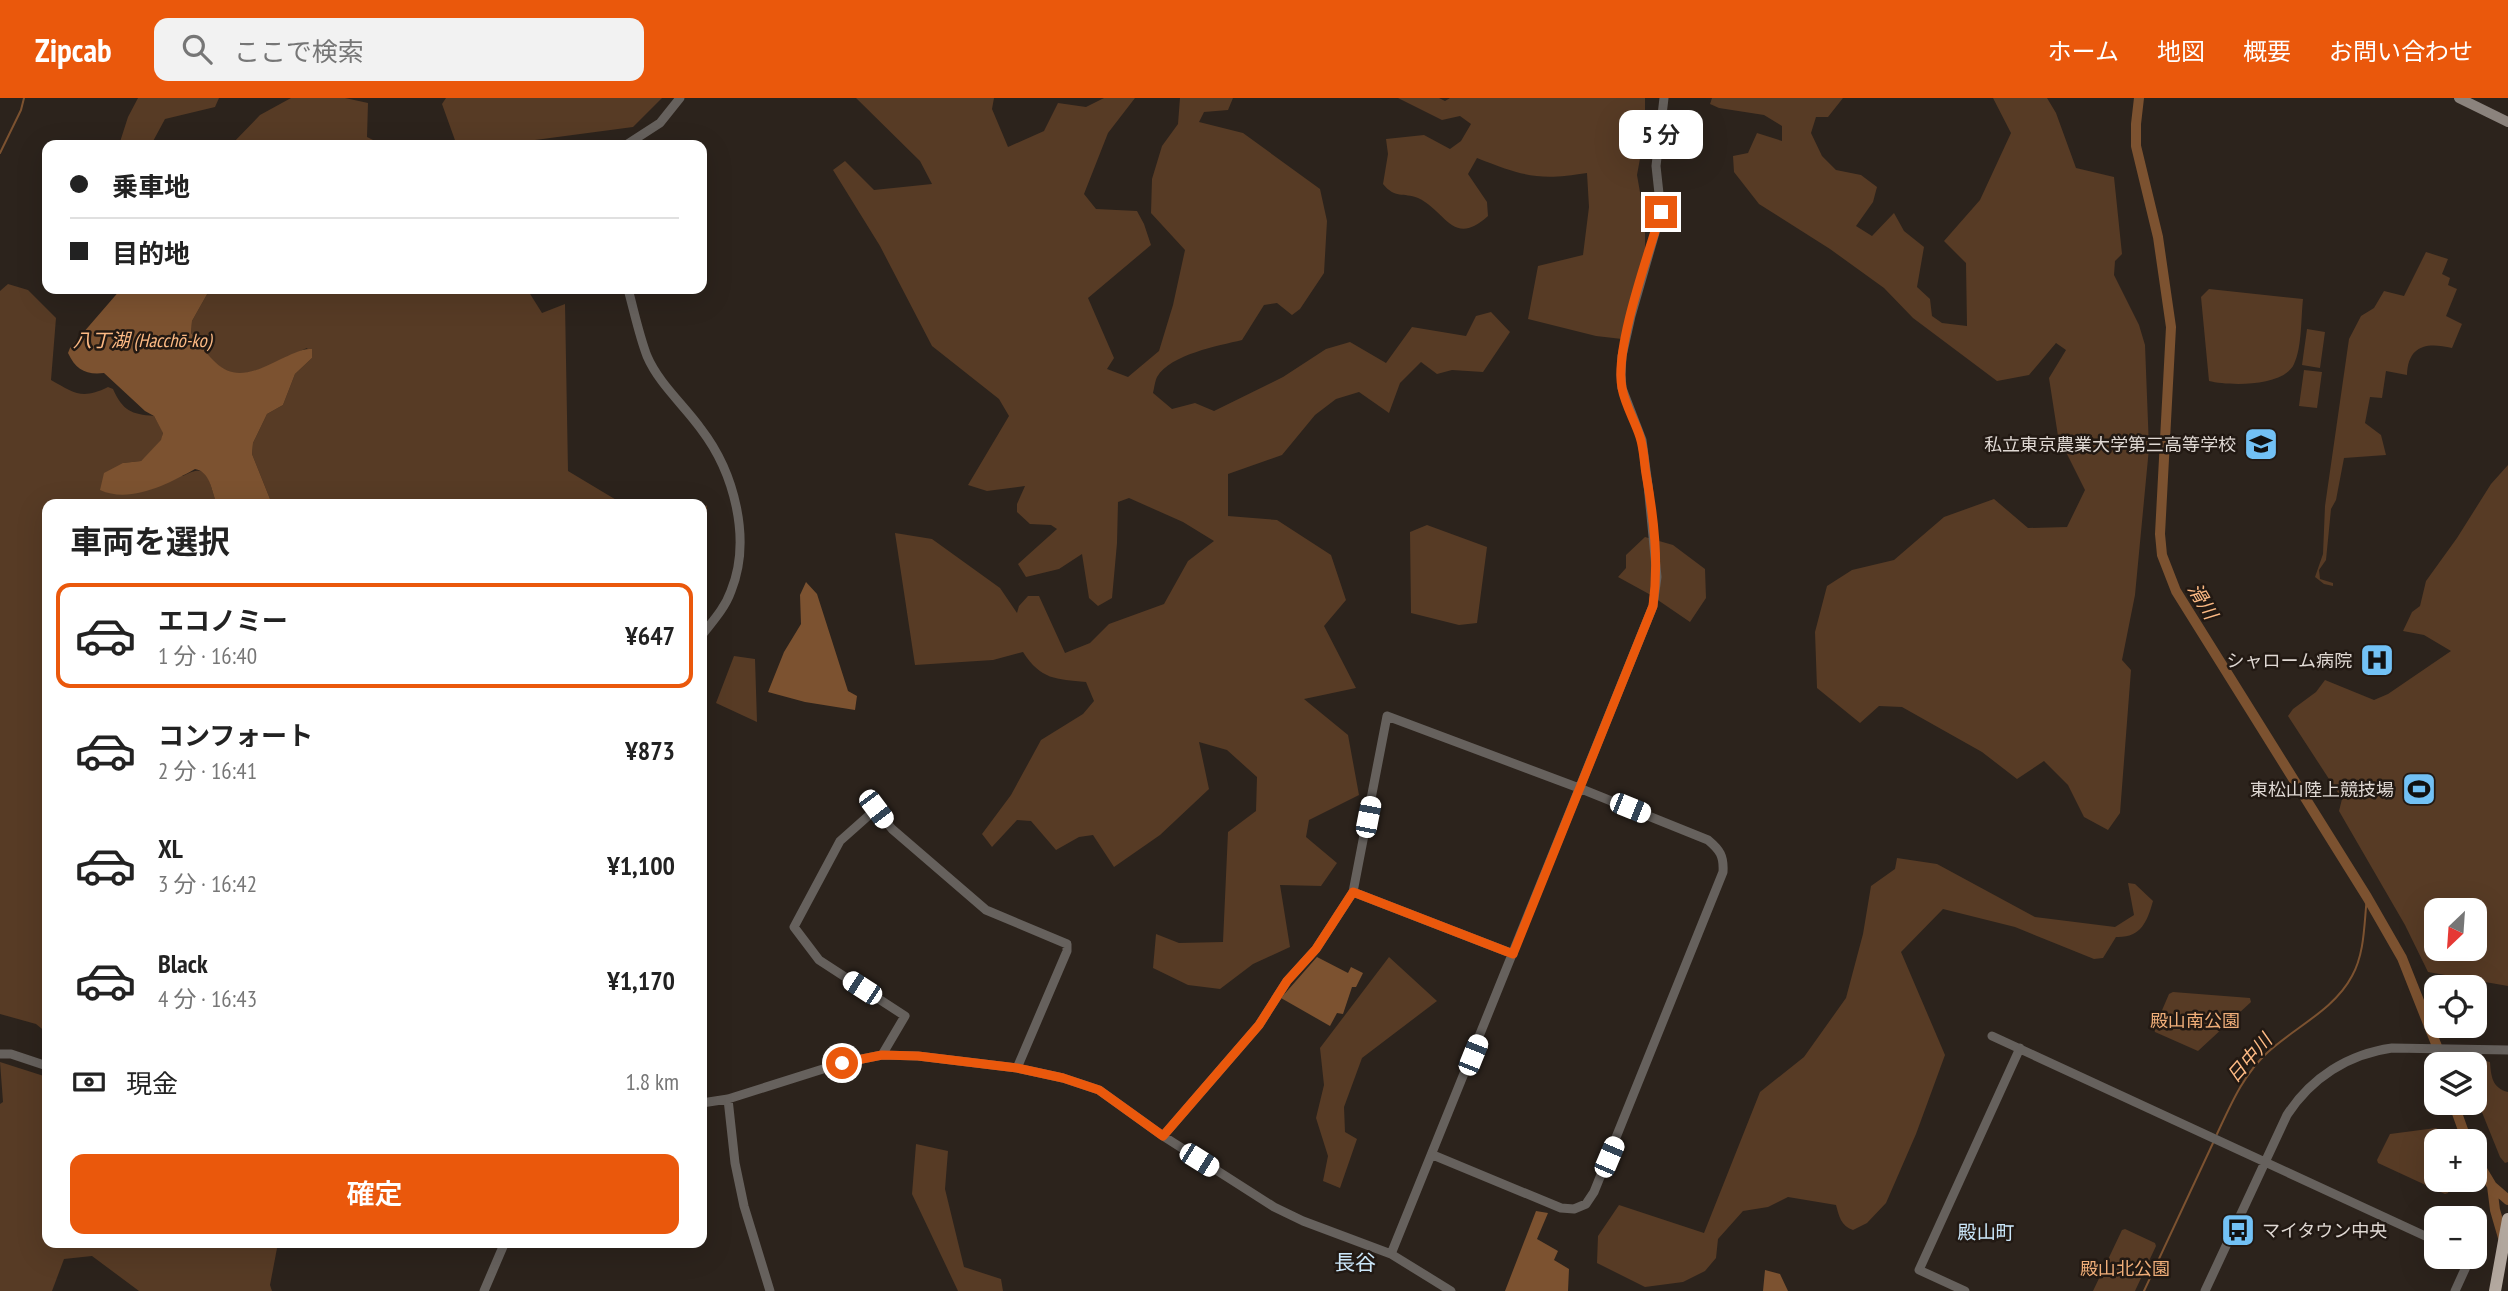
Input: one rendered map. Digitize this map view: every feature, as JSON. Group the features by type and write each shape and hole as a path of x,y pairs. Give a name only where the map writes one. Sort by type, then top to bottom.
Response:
{"highway":[{"path":"2503,1291 2508,1219"},
{"path":"2495,1291 2504,1269"}],"main road":[{"path":"2459,98 2508,122"}],"street":[{"path":"634,140 660,123 680,98"},
{"path":"1391,1254 1653,606 1656,553 1642,440 1622,387 1621,375 1622,356 1631,316 1661,212 1656,166 1664,98"},
{"path":"629,294 648,356 662,381 702,429 719,458 736,509 741,547 737,574 731,592 707,629"},
{"path":"1163,1136 1259,1025 1287,981 1316,949 1353,892 1387,716 1708,840 1723,855 1723,872 1718,885 1616,1139 1594,1192 1586,1204 1574,1209 1562,1208 1433,1155"},
{"path":"882,1055 905,1016 819,960 794,927 840,841 876,809 892,829 986,910 1067,944 1068,951 1017,1068"},
{"path":"1353,892 1513,954"},
{"path":"1992,1036 2424,1235"},
{"path":"1965,1291 1919,1270 2020,1048"},
{"path":"2205,1291 2294,1104 2320,1077 2347,1061 2376,1050 2508,1050"},
{"path":"0,1054 11,1054 42,1064"},
{"path":"707,1102 728,1099 842,1063 882,1055 918,1056 1017,1068 1063,1078 1093,1087 1163,1136 1274,1207 1303,1222 1391,1254 1451,1291"},
{"path":"728,1099 735,1163 744,1206 771,1291"},
{"path":"484,1291 502,1248"},
{"path":"2455,1291 2465,1269"}],"green space":[{"path":"138,98 219,98 215,107 165,119 154,140 121,140"},
{"path":"291,98 345,98 368,103 367,137 373,140 236,140 260,115"},
{"path":"446,98 662,98 633,127 535,140 455,140 442,104"},
{"path":"856,98 994,98 992,109 1008,147 1044,131 1058,103 1086,107 1104,98 1135,98 1108,133 1084,194 1096,209 1137,211 1151,245 1088,298 1114,358 1107,369 1128,377 1159,351 1185,250 1151,213 1152,179 1162,146 1178,124 1180,98 1233,98 1228,110 1204,112 1199,122 1243,133 1320,189 1327,221 1324,273 1300,309 1292,315 1277,303 1264,305 1242,340 1196,352 1164,369 1157,377 1153,393 1172,409 1195,403 1214,411 1283,377 1326,349 1350,342 1386,363 1412,327 1466,336 1476,316 1491,312 1510,332 1483,372 1452,370 1437,374 1421,362 1400,383 1389,413 1359,392 1336,399 1315,415 1282,455 1228,474 1228,516 1277,520 1331,555 1346,600 1324,626 1356,688 1304,699 1348,735 1359,795 1309,820 1306,837 1337,863 1321,886 1280,885 1290,947 1253,964 1220,989 1188,985 1153,968 1156,934 1179,943 1223,942 1228,832 1256,811 1257,777 1227,750 1199,742 1209,789 1160,835 1114,867 1093,835 1079,837 1056,850 1031,821 1017,820 992,847 982,834 1011,795 1041,740 1083,714 1094,701 1086,682 1066,680 1043,673 1023,652 993,660 915,665 895,533 932,539 1000,588 1017,613 1019,606 1028,596 1039,596 1065,653 1090,643 1109,624 1164,604 1188,561 1214,541 1183,522 1129,498 1118,502 1112,598 1098,606 1089,598 1082,554 1059,569 1026,577 1018,564 1057,529 1051,525 1030,524 1017,512 1017,504 1025,486 987,491 968,485 1009,416 999,399 932,346 880,246 833,170 845,161 874,190 932,184 920,161"},
{"path":"1398,98 1439,98 1445,101 1450,98 1645,98 1645,131 1637,175 1645,221 1645,253 1622,339 1596,336 1528,319 1538,266 1583,255 1589,207 1587,173 1543,177 1507,169 1477,158 1468,174 1487,202 1488,216 1466,229 1458,228 1418,198 1387,189 1383,184 1388,154 1386,139 1424,135 1450,149 1461,141 1471,124 1460,116 1442,120"},
{"path":"1712,98 1843,98 1828,117 1816,117 1811,133 1822,156 1836,170 1861,175 1877,187 1873,202 1856,226 1872,236 1894,213 1904,231 1924,247 1917,287 1930,299 1932,316 1942,323 1967,326 1966,263 1944,241 1980,200 2011,133 1993,98 2047,98 2056,113 2076,168 2114,177 2122,254 2115,261 2114,275 2139,325 2145,345 2149,448 2135,595 2122,660 2131,670 2120,813 2108,830 2084,817 2068,785 2044,761 2017,779 1982,752 1902,707 1879,706 1860,723 1817,688 1815,632 1827,586 1852,570 1894,560 1944,517 1994,499 2028,528 2067,527 2085,490 2058,436 2049,378 2066,350 2056,343 2029,375 1997,381 1913,318 1884,288 1830,249 1759,204 1734,172 1733,156 1748,153 1757,133 1782,141 1782,126 1764,115 1719,108 1710,104"},
{"path":"2426,252 2448,259 2442,274 2450,278 2448,285 2457,289 2446,316 2462,324 2452,348 2435,345 2420,348 2411,357 2407,375 2386,371 2382,398 2370,397 2365,423 2381,435 2386,455 2344,458 2336,500 2331,509 2326,560 2319,570 2320,579 2333,583 2333,586 2324,584 2315,577 2323,554 2325,506 2349,339 2361,316 2374,308 2384,291 2404,296"},
{"path":"8,284 28,290 56,318 51,380 85,394 108,387 113,389 124,407 139,414 154,416 163,432 162,440 141,461 123,463 183,476 192,472 204,472 215,499 42,499 42,1029 36,1024 0,1014 0,291"},
{"path":"2209,289 2303,299 2298,350 2294,364 2288,372 2268,381 2255,383 2229,384 2209,381 2201,297"},
{"path":"207,294 530,294 542,313 565,304 568,471 615,499 270,499 252,454 253,443 267,414 283,405 295,374 312,358 307,348 254,371 232,373 220,367 191,333 192,321"},
{"path":"2307,329 2325,332 2320,368 2302,365"},
{"path":"2304,370 2322,372 2317,408 2299,406"},
{"path":"2508,465 2508,986 2487,982 2487,975 2445,975 2428,972 2405,925 2339,811 2342,799 2288,716 2316,692 2325,680 2374,700 2388,694 2451,651 2424,635 2403,631 2412,612 2420,606 2426,581 2491,484"},
{"path":"1427,525 1487,547 1477,623 1459,625 1411,613 1410,532"},
{"path":"1645,537 1673,545 1705,569 1706,598 1690,622 1618,577 1626,568 1626,555"},
{"path":"734,656 755,659 757,722 716,703"},
{"path":"1897,858 1937,864 2035,917 2115,927 2134,915 2128,883 2135,884 2153,901 2142,927 2131,935 2116,937 2103,958 2094,959 2015,927 1943,909 1901,952 1945,1055 1916,1134 1886,1203 1867,1223 1853,1230 1843,1223 1836,1205 1788,1197 1768,1207 1743,1211 1718,1239 1716,1258 1705,1271 1683,1282 1645,1287 1597,1263 1598,1236 1619,1205 1704,1233 1760,1092 1804,1057 1846,998 1863,934 1871,886 1895,869"},
{"path":"1389,957 1437,1001 1362,1058 1344,1107 1345,1132 1357,1139 1340,1188 1323,1181 1328,1156 1316,1118 1324,1085 1320,1048"},
{"name":"殿山南公園","path":"2173,992 2250,998 2251,1002 2198,1051 2155,1032 2169,994"},
{"path":"2487,1061 2490,1062 2496,1084 2508,1092 2508,1162 2505,1163 2483,1115 2487,1115"},
{"path":"0,1062 42,1075 42,1248 277,1248 270,1285 272,1291 139,1291 92,1256 64,1259 52,1291 0,1291 0,1104 3,1102"},
{"path":"2424,1130 2424,1184 2378,1163 2390,1134"},
{"path":"916,1144 948,1151 945,1189 964,1267 1001,1279 1003,1291 958,1291 912,1194"},
{"name":"殿山北公園","path":"2122,1230 2155,1243 2156,1246 2135,1291 2093,1291"}],"water":[{"name":"八丁湖 (Hacchō-ko)","path":"117,294 207,294 192,321 191,333 211,358 229,371 250,372 296,352 312,349 312,358 295,374 283,405 267,414 253,443 252,454 270,499 215,499 207,478 195,469 161,486 136,493 112,494 100,490 104,473 123,463 141,461 161,440 163,433 154,416 104,373 82,370 74,364 68,353"},
{"path":"806,582 817,594 848,691 857,696 855,710 805,702 768,692 784,652 801,624 800,595"},
{"path":"1317,957 1348,973 1351,967 1363,973 1356,987 1352,987 1343,1014 1337,1013 1330,1026 1281,998"},
{"path":"1536,1211 1548,1213 1537,1239 1558,1251 1554,1260 1569,1269 1568,1291 1505,1291"},
{"path":"1765,1270 1780,1274 1788,1291 1763,1291"}],"waterway":[{"path":"0,153 24,98"},
{"name":"滑川","path":"2139,98 2136,146 2158,237 2171,327 2160,534 2162,555 2176,591 2367,897 2402,958 2439,1052"},
{"name":"日中川","path":"2217,1134 2251,1070 2268,1052 2335,999 2352,976 2362,948 2367,897"},
{"name":"滑川","path":"2458,1115 2463,1129"},
{"name":"日中川","path":"2144,1291 2213,1143"},
{"name":"滑川","path":"2487,1178 2508,1200"},
{"path":"2492,1186 2495,1210 2504,1241"}],"place":[{"name":"私立東京農業大学第三高等学校","path":"2261,444"},
{"name":"シャローム病院","path":"2377,660"},
{"name":"東松山陸上競技場","path":"2419,789"},
{"name":"マイタウン中央","path":"2238,1230"}],"district":[{"name":"殿山町","path":"1986,1232"},
{"name":"長谷","path":"1355,1262"}],"route":[{"path":"842,1063 882,1055 918,1056 1017,1068 1063,1078 1099,1090 1163,1136 1259,1025 1287,981 1316,949 1353,892 1513,954 1653,606 1657,577 1656,553 1642,440 1625,399 1621,375 1622,356 1631,316 1661,212"}]}
